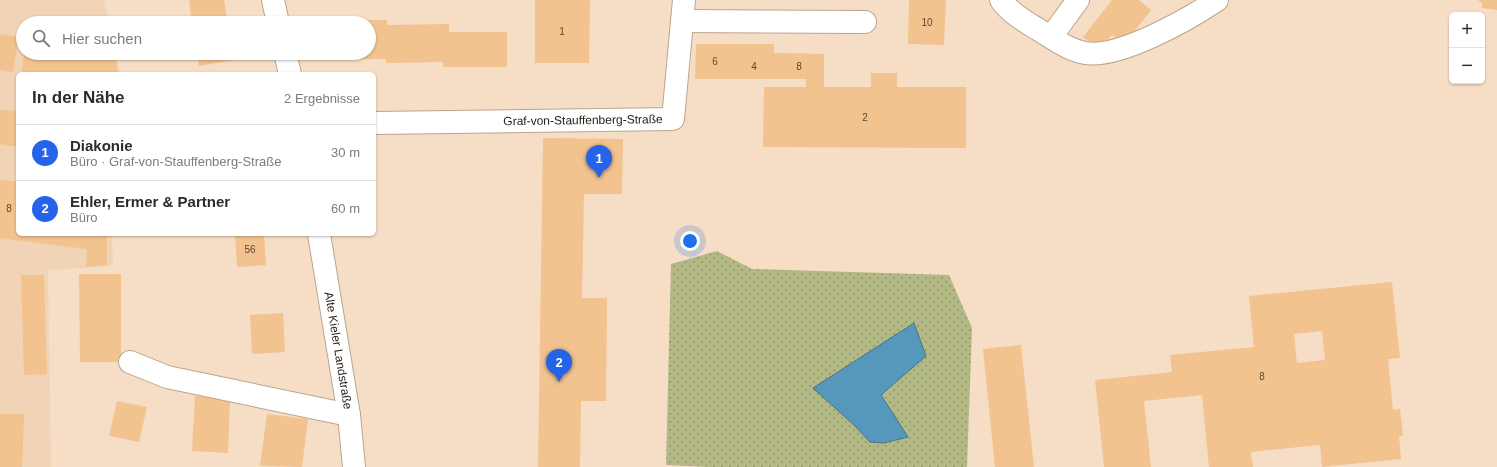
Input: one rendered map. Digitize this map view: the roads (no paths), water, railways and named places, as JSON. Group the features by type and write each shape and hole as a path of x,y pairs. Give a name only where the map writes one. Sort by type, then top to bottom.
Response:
{"street":[{"path":"273,0 276,16"},
{"path":"1001,0 1015,14 1050,37 1063,45 1086,53 1104,52 1132,46 1199,12 1217,0"},
{"path":"1050,37 1078,0"},
{"path":"683,10 865,22"},
{"name":"Graf-von-Stauffenberg-Straße","path":"376,123 673,119 683,10"},
{"path":"287,60 290,72"},
{"name":"Alte Kieler Landstraße","path":"319,236 349,415 354,467"},
{"path":"130,362 167,377 349,415"}],"water":[{"path":"914,323 926,356 881,395 908,437 884,443 870,442 855,426 813,388"}],"place":[{"name":"Diakonie","path":"599,178"},
{"name":"Ehler, Ermer & Partner","path":"559,382"}]}
